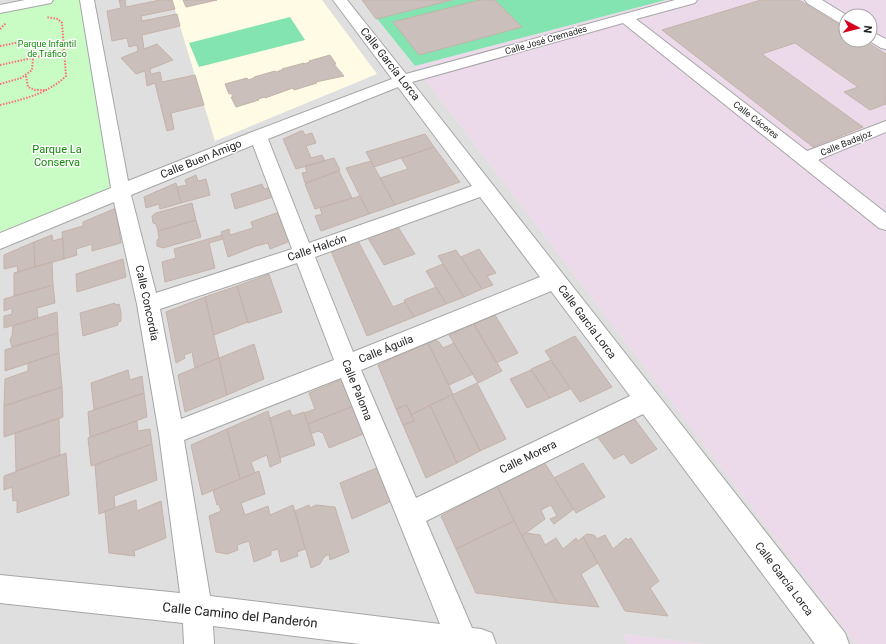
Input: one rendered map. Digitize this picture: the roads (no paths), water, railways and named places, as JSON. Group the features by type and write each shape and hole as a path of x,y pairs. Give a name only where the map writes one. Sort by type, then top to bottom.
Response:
{"street":[{"path":"0,9 46,0"},
{"name":"Calle Concordia","path":"87,0 121,192 148,304 171,434 197,609 199,644"},
{"name":"Calle García Lorca","path":"340,0 403,80 484,188 834,644"},
{"name":"Calle José Cremades","path":"403,80 690,0"},
{"path":"812,0 838,16"},
{"name":"Calle Cáceres","path":"625,18 886,223"},
{"name":"Calle Buen Amigo","path":"0,242 258,136 403,80"},
{"name":"Calle Badajoz","path":"805,159 886,126"},
{"name":"Calle Paloma","path":"258,136 347,365 409,514 454,642"},
{"name":"Calle Halcón","path":"148,304 303,253 484,188"},
{"name":"Calle Águila","path":"171,434 347,365 555,280"},
{"name":"Calle Morera","path":"409,514 647,400"},
{"name":"Calle Camino del Panderón","path":"0,589 164,607 197,609 454,642"}],"park label":[{"name":"Parque Infantil de Tráfico","path":"47,50"},
{"name":"Parque La Conserva","path":"57,155"}]}
